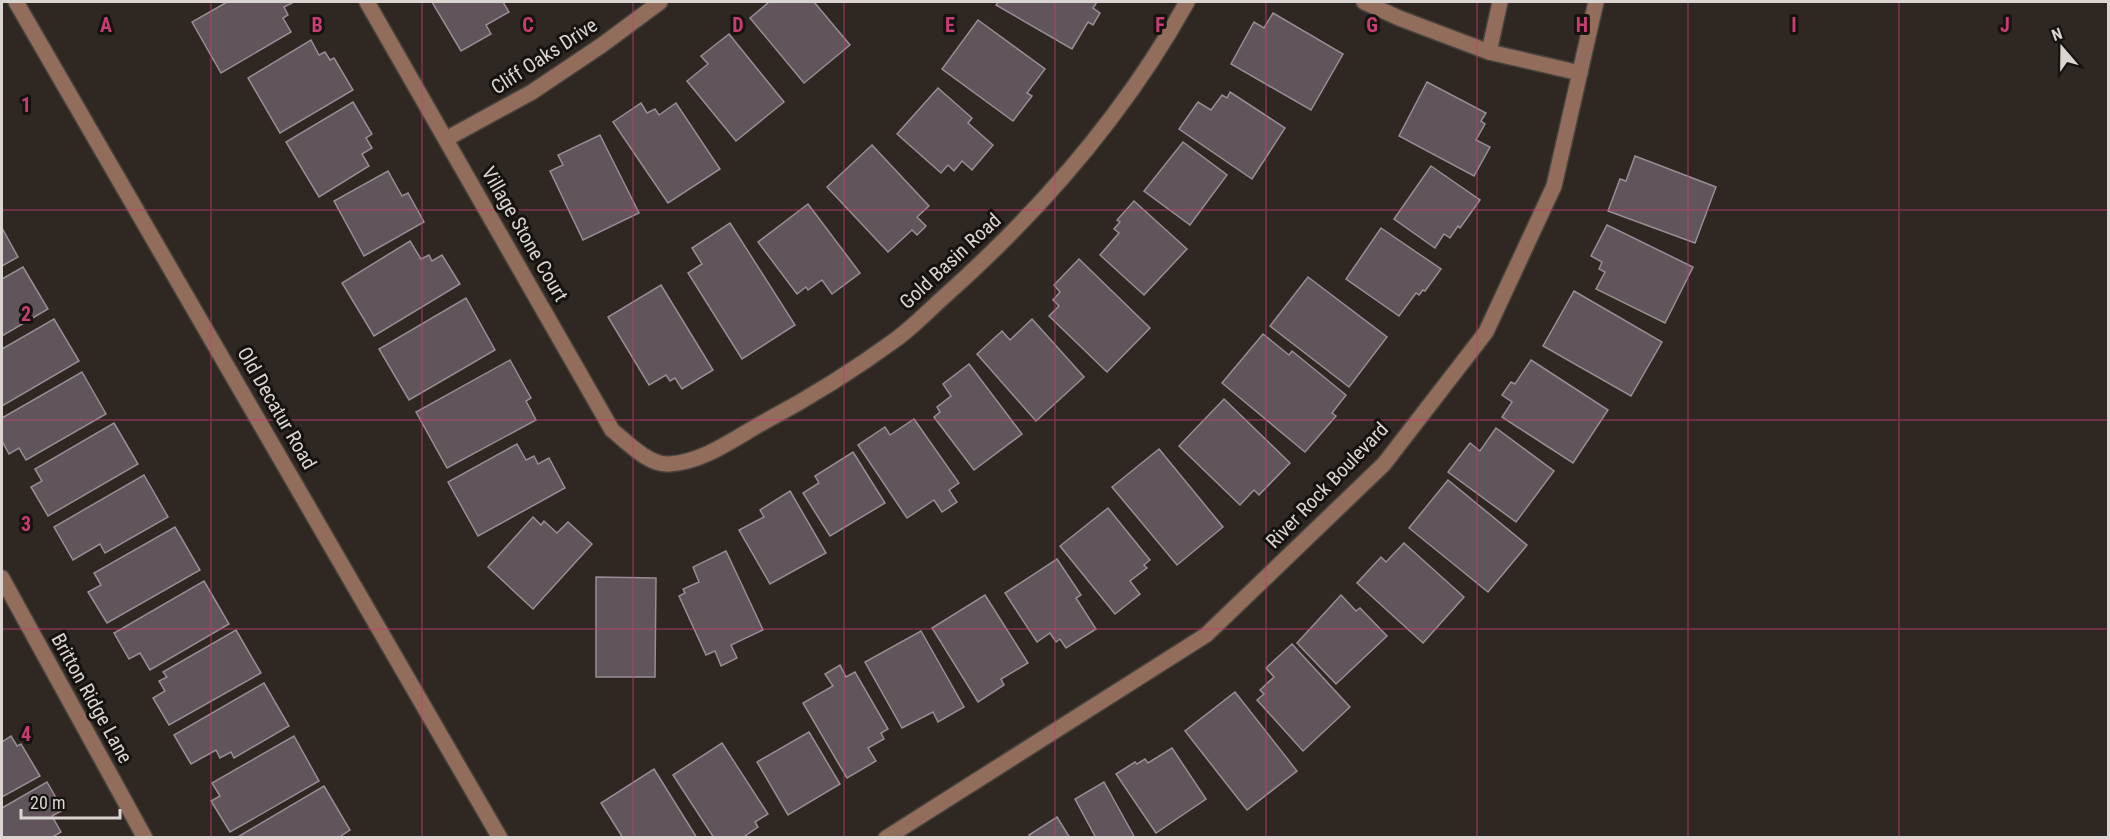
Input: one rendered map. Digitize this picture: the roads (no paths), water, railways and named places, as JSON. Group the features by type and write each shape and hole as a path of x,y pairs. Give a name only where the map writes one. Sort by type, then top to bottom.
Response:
{"street":[{"name":"Old Decatur Road","path":"16,2 500,837"},
{"name":"Village Stone Court","path":"367,2 612,430 640,453 667,464"},
{"name":"Cliff Oaks Drive","path":"446,139 532,92 602,45 660,2"},
{"name":"Gold Basin Road","path":"667,464 699,458 796,405 896,339 985,260 1046,195 1110,117 1163,45 1187,2"},
{"path":"1364,2 1399,18 1489,52 1580,73"},
{"path":"1489,52 1500,2"},
{"name":"River Rock Boulevard","path":"886,837 1206,635 1384,464 1486,332 1554,186 1596,2"},
{"name":"Britton Ridge Lane","path":"2,578 145,837"}]}
